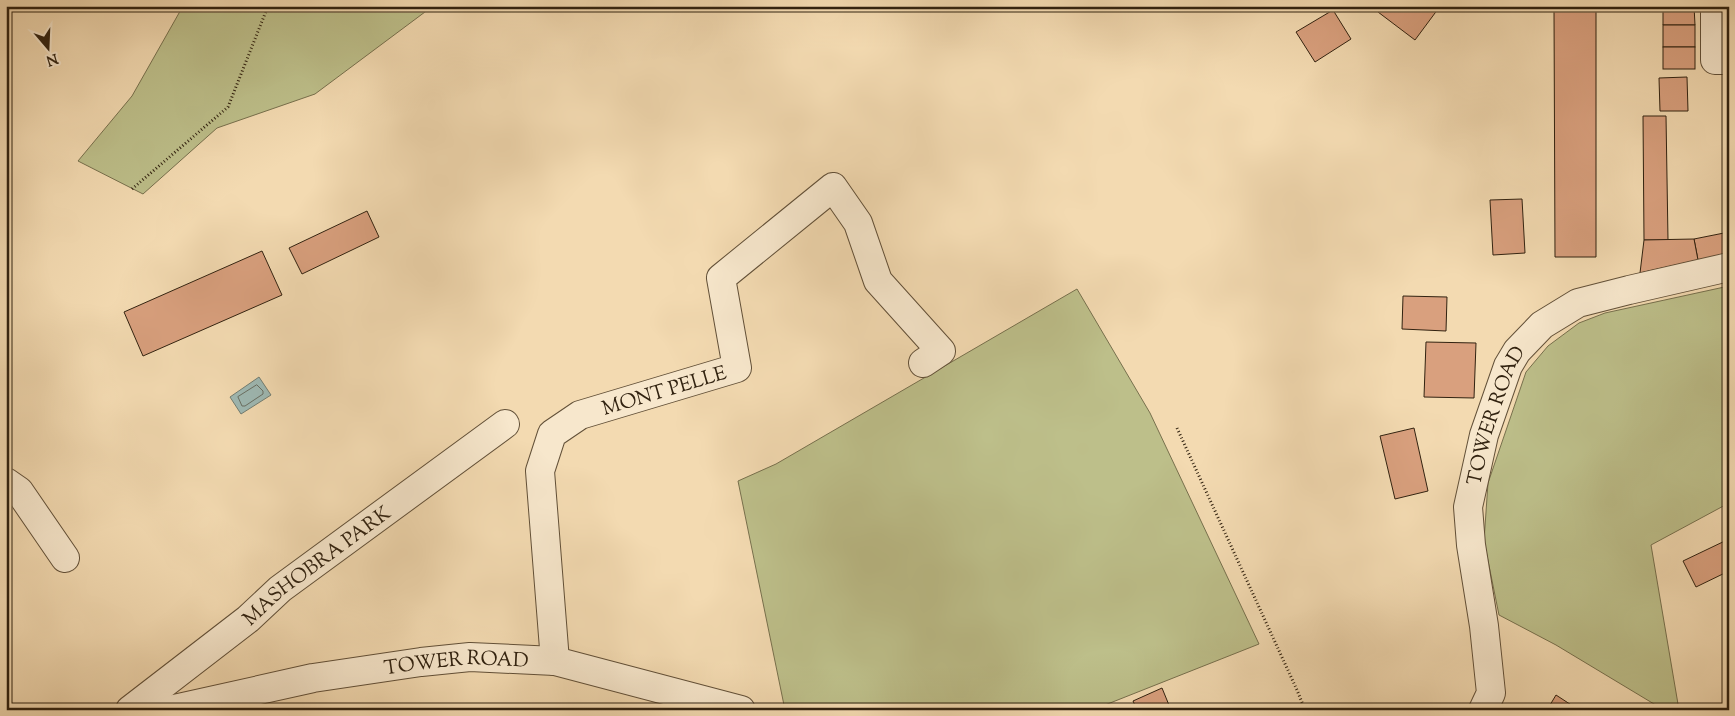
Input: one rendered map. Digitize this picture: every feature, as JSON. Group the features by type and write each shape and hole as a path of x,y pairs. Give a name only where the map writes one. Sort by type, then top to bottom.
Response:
{"street":[{"path":"1715,6 1715,60 1729,60"},
{"name":"MONT PELLE","path":"555,661 540,471 552,434 580,415 736,368 721,278 833,188 858,223 878,281 941,351 923,362"},
{"name":"TOWER ROAD","path":"1483,710 1492,693 1471,545 1468,507 1484,435 1508,366 1517,351 1542,324 1578,303 1729,267"},
{"name":"MASHOBRA PARK","path":"130,710 248,619 280,589 505,424"},
{"path":"6,482 19,491 65,558"},
{"name":"TOWER ROAD","path":"178,708 313,678 421,662 470,657 555,661 740,710"}],"path":[{"path":"132,189 228,107 268,6"},
{"path":"1178,428 1305,710"}],"green space":[{"path":"183,6 433,6 315,94 217,128 143,194 78,161 132,96"},
{"path":"1729,286 1729,503 1651,545 1679,710 1664,710 1556,645 1499,615 1484,541 1488,483 1526,372 1548,346 1579,323 1605,313"},
{"path":"1077,289 1150,413 1259,644 1105,705 1106,710 785,710 738,481 776,464"}],"water":[{"path":"259,377 271,395 241,414 230,397"}],"building":[{"path":"1382,6 1433,6 1438,9 1415,40 1378,12"},
{"path":"1663,6 1694,6 1695,25 1663,25"},
{"path":"1333,10 1351,39 1315,62 1296,32"},
{"path":"1554,10 1596,10 1596,257 1555,257"},
{"path":"1663,25 1695,25 1695,47 1663,47"},
{"path":"1663,47 1695,47 1695,69 1663,69"},
{"path":"1687,77 1688,111 1660,111 1659,78"},
{"path":"1643,116 1666,116 1668,240 1644,240"},
{"path":"1522,199 1525,253 1493,255 1490,200"},
{"path":"367,211 379,237 302,274 289,248"},
{"path":"1729,232 1729,254 1698,260 1694,239"},
{"path":"1694,239 1698,260 1640,273 1644,240"},
{"path":"262,251 282,295 143,356 124,312"},
{"path":"1403,296 1447,297 1446,331 1402,329"},
{"path":"1426,342 1476,343 1474,398 1424,397"},
{"path":"1414,428 1428,491 1395,499 1380,436"},
{"path":"1729,539 1729,571 1696,587 1683,561"},
{"path":"1162,688 1171,710 1137,710 1133,701"},
{"path":"1556,695 1579,710 1547,710"}]}
